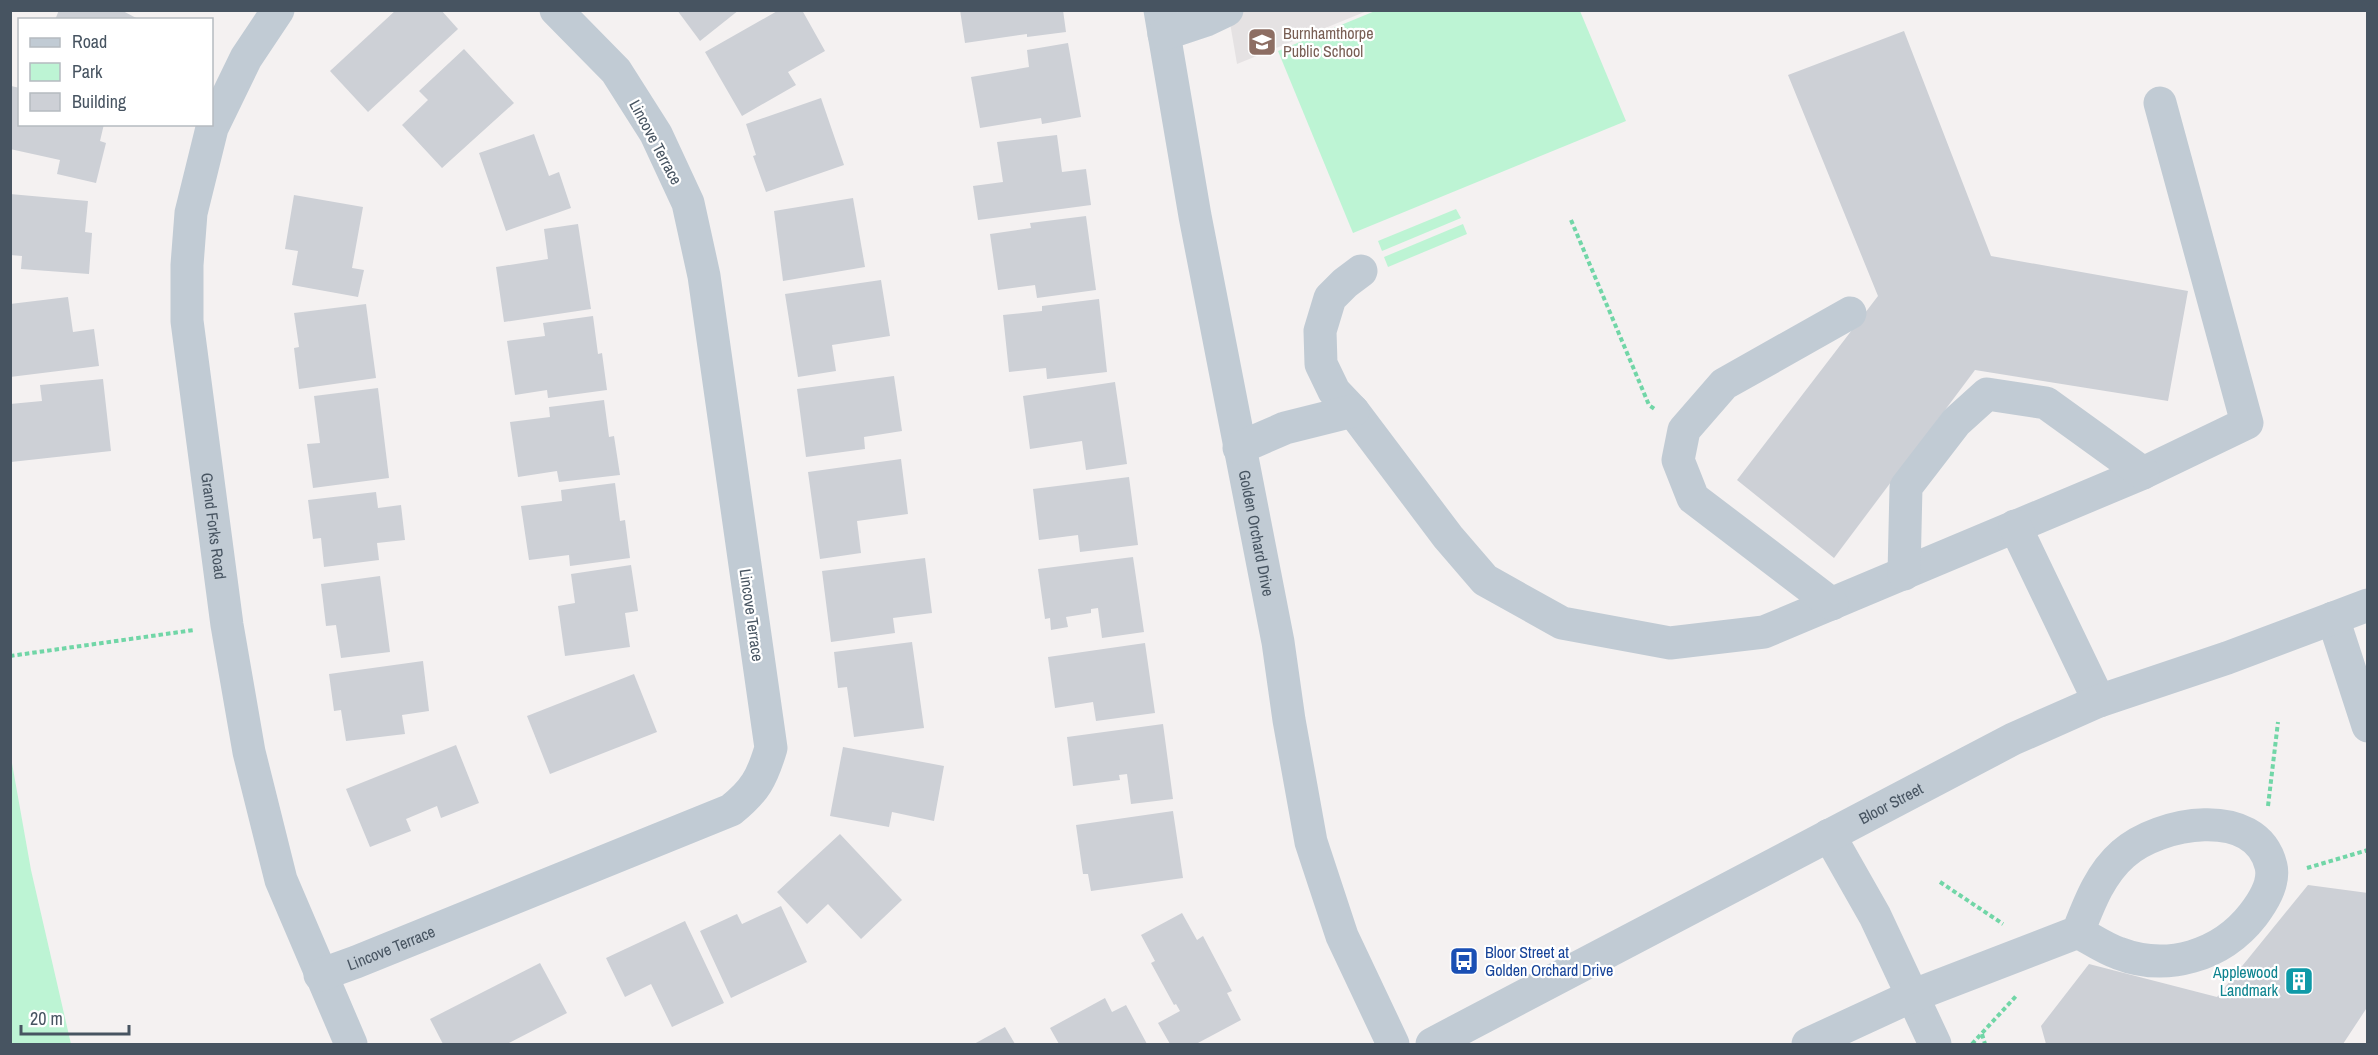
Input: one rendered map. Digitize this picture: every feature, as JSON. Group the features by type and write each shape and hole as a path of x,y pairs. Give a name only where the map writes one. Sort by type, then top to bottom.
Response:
{"street":[{"name":"Grand Forks Road","path":"213,126 246,58 278,10"},
{"name":"Lincove Terrace","path":"320,975 730,810 749,796 763,775 771,748 704,276 688,203 656,134 616,71 556,10"},
{"path":"1162,22 1206,20 1227,10"},
{"name":"Golden Orchard Drive","path":"1162,22 1195,216 1278,642 1311,842 1342,936 1393,1044"},
{"path":"1361,271 1330,298 1320,331 1322,364 1334,391 1353,411 1448,537 1485,580 1562,623 1670,643 1764,632 2143,473 2247,423 2160,103"},
{"name":"Grand Forks Road","path":"213,126 191,213 187,321 228,625 249,752 281,880 351,1044"},
{"path":"1832,604 1694,498 1678,460 1684,430 1724,384 1850,313"},
{"path":"1904,574 1906,487 1956,422 1987,394 2046,403 2143,473"},
{"path":"1239,448 1285,428 1353,411"},
{"path":"2015,526 2099,701"},
{"name":"Bloor Street","path":"1432,1044 2013,739 2099,701 2227,658 2367,605"},
{"path":"2333,618 2367,726"},
{"path":"1808,1044 1912,996 2078,932 2104,876 2124,853 2149,836 2178,827 2208,825 2224,827 2252,837 2267,863 2265,896 2243,927 2228,940 2194,956 2175,961 2137,958 2118,953 2078,932"},
{"path":"1830,835 1875,916 1935,1044"}],"path":[{"path":"1571,220 1649,405 1684,430"},
{"path":"10,656 228,625"},
{"path":"2278,722 2267,863 2367,850"},
{"path":"1940,882 2039,947"},
{"path":"1982,1034 1985,1044"}],"shaded area":[{"name":"Burnhamthorpe Public School","path":"1228,11 1367,11 1237,64"}],"green space":[{"path":"1375,11 1580,11 1626,121 1353,233 1278,51"},
{"path":"1456,209 1461,218 1382,251 1378,241"},
{"path":"1463,224 1467,234 1388,267 1384,257"},
{"path":"10,752 31,870 71,1044 11,1044"}],"building":[{"path":"59,10 121,10 136,18 56,18"},
{"path":"396,10 441,10 458,29 368,112 330,71"},
{"path":"677,10 739,10 700,41"},
{"path":"779,10 802,10 825,51 788,72 796,85 742,116 705,52"},
{"path":"960,10 1063,10 1066,32 1027,37 1027,34 965,43"},
{"path":"1904,31 1991,256 2188,291 2168,401 1975,370 1834,558 1737,480 1878,296 1788,75"},
{"path":"1068,43 1081,117 1042,124 1041,118 980,128 971,77 1029,67 1027,50"},
{"path":"464,49 514,103 442,168 402,125 428,100 419,91"},
{"path":"11,86 18,88 18,126 104,126 100,141 106,143 96,183 57,174 60,160 10,149"},
{"path":"821,98 844,165 766,192 753,156 756,155 746,124"},
{"path":"534,134 549,176 559,172 571,208 506,231 479,153"},
{"path":"1057,135 1062,172 1086,169 1091,205 978,220 973,186 1003,182 997,142"},
{"path":"10,194 88,201 85,232 92,233 89,274 21,269 22,256 10,255"},
{"path":"294,195 363,207 352,268 364,270 358,297 292,285 298,251 285,249"},
{"path":"853,198 865,267 783,281 774,211"},
{"path":"1086,216 1096,290 1037,298 1035,285 998,290 990,234 1031,228 1030,223"},
{"path":"578,224 591,309 504,322 496,267 548,259 544,229"},
{"path":"881,280 890,336 832,345 836,371 798,377 785,294"},
{"path":"68,297 73,332 94,329 99,366 10,377 10,304"},
{"path":"1099,299 1107,372 1047,379 1046,368 1009,372 1003,315 1042,311 1042,306"},
{"path":"366,304 376,378 299,389 294,348 299,347 294,313"},
{"path":"593,316 598,354 602,353 607,390 548,398 547,390 515,395 507,341 545,336 543,323"},
{"path":"894,376 902,431 864,437 865,449 806,457 797,389"},
{"path":"103,379 111,451 11,462 10,404 42,401 40,385"},
{"path":"1115,382 1127,464 1086,470 1082,441 1030,449 1023,396"},
{"path":"378,388 389,478 313,488 307,444 320,443 314,396"},
{"path":"604,400 609,437 614,436 620,475 559,482 557,471 518,477 510,422 550,417 549,407"},
{"path":"901,459 908,514 857,521 861,553 820,559 808,472"},
{"path":"1129,477 1138,545 1080,552 1078,535 1039,540 1033,489"},
{"path":"615,483 620,521 625,520 630,558 570,566 569,555 529,560 521,506 562,501 561,490"},
{"path":"376,492 378,508 401,505 405,540 377,543 379,560 324,567 321,538 313,539 308,500"},
{"path":"1133,557 1144,632 1102,638 1098,608 1091,609 1091,613 1066,617 1068,627 1051,630 1050,618 1045,619 1038,569"},
{"path":"925,558 932,613 893,618 895,633 831,642 822,571"},
{"path":"631,565 638,611 625,613 630,647 565,656 558,606 575,603 571,574"},
{"path":"380,576 390,652 341,658 336,625 326,626 321,584"},
{"path":"912,642 924,728 854,737 847,687 838,688 834,652"},
{"path":"1145,643 1155,713 1096,721 1093,702 1055,708 1048,657"},
{"path":"423,661 429,711 402,715 405,734 346,741 341,710 334,711 329,674"},
{"path":"634,674 657,732 550,774 527,716"},
{"path":"1163,724 1173,799 1131,804 1127,774 1119,775 1120,780 1073,786 1067,737"},
{"path":"456,745 479,803 441,818 437,806 406,819 411,831 370,847 346,789"},
{"path":"843,747 944,766 934,821 892,812 889,827 830,816"},
{"path":"1173,811 1183,878 1091,891 1088,874 1083,874 1076,825"},
{"path":"840,834 902,900 861,939 828,904 807,924 777,892"},
{"name":"Applewood Landmark","path":"2308,885 2368,893 2368,1006 2343,1044 2046,1044 2041,1026 2089,964 2217,997"},
{"path":"781,906 807,962 731,998 700,931 737,914 742,924"},
{"path":"1182,913 1197,940 1203,936 1232,991 1227,993 1241,1020 1196,1044 1170,1044 1158,1023 1180,1011 1176,1004 1174,1005 1151,963 1155,961 1141,935"},
{"path":"685,921 724,1003 672,1027 651,984 625,997 606,958"},
{"path":"540,963 567,1013 507,1044 443,1044 430,1019"},
{"path":"1105,998 1112,1012 1126,1005 1147,1044 1059,1044 1050,1028"},
{"path":"1005,1027 1015,1044 974,1044"}],"place":[{"name":"Burnhamthorpe Public School","path":"1262,42"},
{"name":"Bloor Street at Golden Orchard Drive","path":"1464,961"},
{"name":"Applewood Landmark","path":"2299,981"}]}
